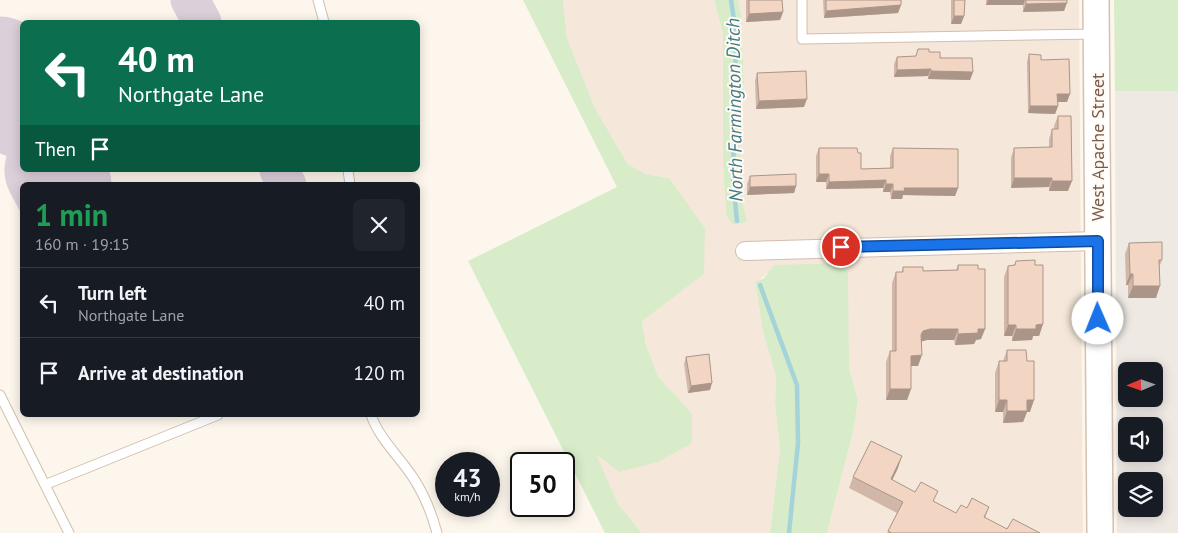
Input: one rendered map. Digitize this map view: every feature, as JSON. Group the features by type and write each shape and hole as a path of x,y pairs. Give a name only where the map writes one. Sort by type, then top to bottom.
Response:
{"main road":[{"name":"West Apache Street","path":"1096,0 1100,533"}],"street":[{"path":"745,250 1098,241"}],"lane":[{"path":"318,0 323,20"},
{"path":"802,0 802,39 1096,34"},
{"path":"0,395 47,484 69,533"},
{"path":"47,484 213,417"},
{"path":"372,417 376,428 414,479 428,504 437,533"}],"shaded area":[{"path":"563,0 714,0 723,34 723,165 726,213 732,225 747,222 743,206 739,130 744,83 741,14 738,0 1079,0 1083,533 827,533 853,432 858,400 849,367 769,272 755,283 763,332 776,377 775,403 780,449 770,533 642,533 618,504 595,453 692,414 658,376 646,345 642,320 655,310 669,178 645,174 627,163 595,108 567,38"},
{"path":"1115,91 1178,91 1178,533 1117,533"}],"green space":[{"path":"523,0 563,0 567,38 595,108 627,163 645,174 669,178 705,228 704,274 642,321 646,345 658,376 692,414 692,443 658,462 619,472 596,454 618,504 642,533 605,533 575,473 575,452 564,452 468,261 617,187"},
{"path":"714,0 738,0 741,14 744,83 739,130 743,205 747,222 732,225 726,214 723,165 723,34"},
{"path":"1114,0 1178,0 1178,91 1115,91"},
{"path":"843,263 848,272 849,367 858,400 853,432 827,533 770,533 780,449 775,403 776,377 763,332 755,282 764,278 774,265"}],"building":[{"path":"749,0 782,0 783,12 749,14"},
{"path":"826,0 901,0 901,5 826,11"},
{"path":"954,0 965,0 964,16 954,16"},
{"path":"1026,0 1067,0 1067,3 1026,4"},
{"path":"918,49 940,52 940,58 972,58 973,72 931,71 931,69 897,70 897,57 916,56"},
{"path":"1029,54 1041,55 1041,60 1069,59 1070,94 1057,94 1058,106 1030,106"},
{"path":"806,71 807,99 759,101 757,73"},
{"path":"1058,116 1071,116 1072,181 1052,181 1052,178 1014,178 1014,148 1052,147 1052,129 1058,129"},
{"path":"819,148 857,148 858,153 861,153 861,169 893,168 893,148 958,149 958,188 904,188 905,191 893,191 893,184 886,184 886,180 829,182 829,174 819,174"},
{"path":"796,174 796,186 750,187 750,176"},
{"path":"1162,242 1162,260 1159,260 1160,286 1133,286 1133,274 1130,274 1129,243"},
{"path":"1035,260 1035,265 1043,265 1043,324 1036,325 1036,329 1016,329 1016,325 1008,325 1008,266 1015,265 1016,261"},
{"path":"958,265 978,265 978,269 985,269 985,329 978,329 978,333 958,334 958,329 930,329 923,331 921,335 922,355 911,356 911,389 890,389 890,351 896,351 896,272 903,272 903,267 923,267 923,271 958,270"},
{"path":"1007,350 1026,350 1027,361 1034,361 1034,400 1027,400 1027,411 1007,411 1007,400 999,400 999,361 1007,361"},
{"path":"709,354 712,383 691,386 686,357"},
{"path":"871,441 902,456 891,479 915,492 921,482 938,491 933,501 956,513 961,505 967,508 972,498 989,507 984,517 1007,529 1013,519 1040,533 892,533 888,531 903,502 853,477"}],"waterway":[{"name":"North Farmington Ditch","path":"731,0 736,33 733,181 737,221"},
{"name":"North Farmington Ditch","path":"760,285 797,385 798,443 789,533"}],"taxiway":[{"path":"190,0 201,20"},
{"path":"280,172 285,182"}],"runway":[{"path":"0,66 20,105"},
{"path":"55,172 60,182"}],"route":[{"path":"841,247 1098,241 1098,319"}]}
